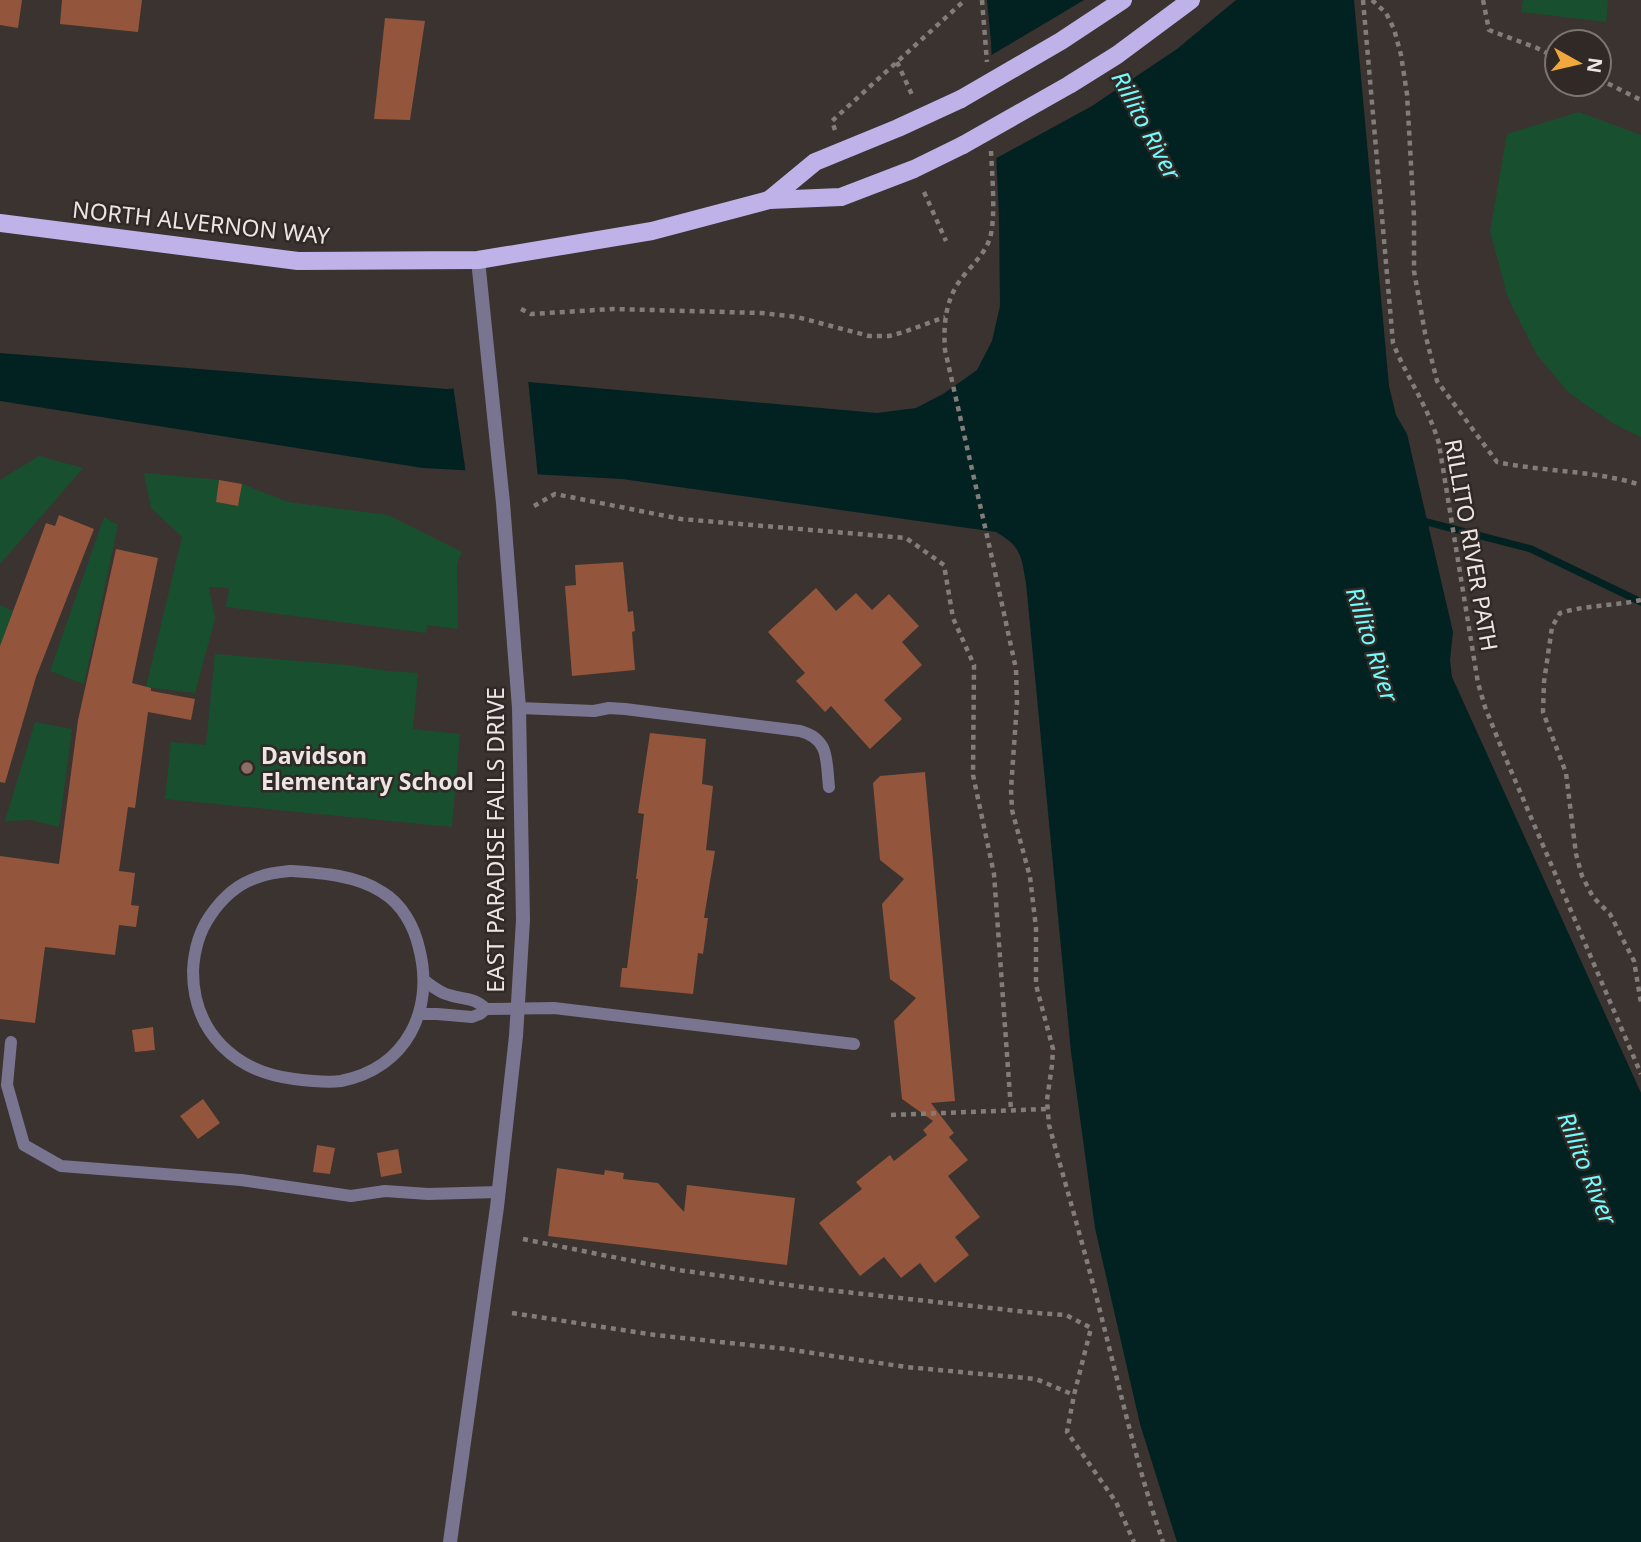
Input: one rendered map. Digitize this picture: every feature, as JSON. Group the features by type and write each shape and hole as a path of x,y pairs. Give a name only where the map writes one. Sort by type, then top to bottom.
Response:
{"main road":[{"name":"NORTH ALVERNON WAY","path":"769,200 815,162 961,99 1061,41 1123,0"},
{"name":"NORTH ALVERNON WAY","path":"0,223 298,261 478,260 652,231 769,200 841,197 914,169 963,145 1118,55 1191,0"}],"street":[{"name":"EAST PARADISE FALLS DRIVE","path":"450,1542 499,1192 518,1007 523,919 519,708 503,503 478,260"}],"lane":[{"path":"519,708 594,711 625,709 800,731 815,736 821,743 825,751 828,787"},
{"path":"290,871 309,872 348,878 366,884 383,892 410,921 418,942 425,981 420,1014 403,1044 375,1069 340,1081 281,1078 246,1065 229,1053 205,1024 197,1004 193,982 198,939 217,905 242,884 257,877 290,871"},
{"path":"425,981 447,995 473,999 486,1009"},
{"path":"420,1014 472,1017 486,1009 554,1008 853,1044"},
{"path":"11,1042 7,1085 24,1145 61,1166 241,1180 351,1196 385,1191 428,1194 499,1192"}],"path":[{"path":"835,130 832,121 965,0"},
{"path":"982,0 987,64"},
{"name":"RILLITO RIVER PATH","path":"1363,0 1393,343 1433,422 1439,444 1478,683 1485,707 1641,1074"},
{"path":"1372,0 1386,13 1394,29 1401,55 1407,94 1414,217 1414,271 1437,381 1497,462 1525,468 1623,479 1641,485"},
{"path":"1483,0 1489,30 1543,51"},
{"path":"897,62 913,97"},
{"path":"1613,86 1641,100"},
{"path":"991,139 990,237 983,254 954,288 948,303 943,333 945,350 1016,668 1012,810 1030,877 1036,928 1036,985 1052,1049 1046,1109 1126,1418 1163,1542"},
{"path":"924,192 946,241"},
{"path":"521,309 531,314 613,309 762,313 797,317 869,335 890,336 945,317"},
{"path":"534,506 555,494 681,519 906,538 944,565 953,618 974,665 973,775 994,874 1011,1110"},
{"path":"1641,600 1576,608 1560,613 1552,627 1550,638 1543,712 1566,773 1576,854 1582,876 1592,897 1610,914 1634,961 1641,1003"},
{"path":"891,1115 1046,1109"},
{"path":"523,1240 678,1270 817,1289 1066,1315 1091,1328 1067,1432 1116,1502 1134,1542"},
{"path":"512,1313 655,1335 786,1349 906,1367 1036,1379 1074,1395"}],"green space":[{"path":"1523,0 1608,0 1606,22 1521,12"},
{"path":"1579,112 1641,135 1641,437 1614,424 1569,393 1537,355 1508,298 1490,231 1507,134"},
{"path":"39,456 83,468 0,564 0,480"},
{"path":"144,473 219,480 217,502 238,506 242,484 288,502 388,515 462,552 457,564 458,629 427,625 426,633 226,607 229,588 209,587 215,619 195,693 146,687 182,537 151,508"},
{"path":"104,517 118,525 84,684 50,671"},
{"path":"0,605 13,611 0,646"},
{"path":"215,654 418,673 413,729 460,734 452,827 165,799 171,742 206,745"},
{"path":"35,722 72,729 59,827 31,820 5,821"}],"water":[{"name":"Rillito River","path":"987,0 1354,0 1389,386 1396,415 1407,434 1453,632 1450,660 1452,677 1641,1093 1641,1542 1177,1542 1140,1424 1095,1228 1071,1052 1026,583 1019,553 1005,537 996,532 622,479 423,468 0,401 0,353 447,389 528,382 877,413 916,408 943,394 977,370 992,341 1000,306 999,217"}],"pier":[{"path":"1084,0 1236,0 1177,49 1092,106 993,160 988,57"},
{"path":"528,379 538,478 466,474 453,385"}],"building":[{"path":"0,0 22,0 18,28 0,25"},
{"path":"62,0 142,0 138,32 60,24"},
{"path":"385,18 425,21 410,120 374,119"},
{"path":"219,480 242,484 238,506 216,502"},
{"path":"59,515 94,529 36,677 5,783 0,782 0,646 46,523 55,526"},
{"path":"116,549 158,558 132,683 151,688 151,691 195,699 191,720 148,712 135,808 128,807 119,871 135,873 131,905 139,906 136,927 119,925 115,955 45,947 35,1023 0,1019 0,856 59,864 78,720"},
{"path":"623,562 628,612 633,611 635,670 572,676 565,586 576,585 575,565"},
{"path":"816,588 836,611 856,593 872,610 889,594 919,626 902,642 922,665 884,700 902,719 870,749 831,706 825,712 796,681 805,673 768,632"},
{"path":"650,733 706,739 702,784 713,786 706,850 715,851 704,918 708,918 703,954 698,953 693,994 620,987 622,968 627,968 638,879 644,814 638,813"},
{"path":"925,772 955,1101 931,1103 954,1133 949,1137 968,1160 948,1176 980,1217 955,1237 969,1255 935,1283 920,1263 901,1278 884,1257 860,1276 819,1223 862,1189 856,1182 890,1155 894,1161 927,1135 923,1130 933,1121 902,1099 894,1021 916,998 890,979 882,904 904,879 880,860 873,783 880,776"},
{"path":"153,1027 155,1050 135,1052 132,1030"},
{"path":"203,1099 220,1123 198,1139 180,1116"},
{"path":"317,1145 335,1148 330,1174 313,1172"},
{"path":"398,1149 402,1173 381,1177 377,1153"},
{"path":"557,1168 604,1175 605,1170 624,1173 623,1179 658,1183 684,1212 687,1185 795,1198 787,1265 548,1236"}],"waterway":[{"path":"1423,521 1531,549 1641,602"}],"place":[{"name":"Davidson Elementary School","path":"247,768"}]}
